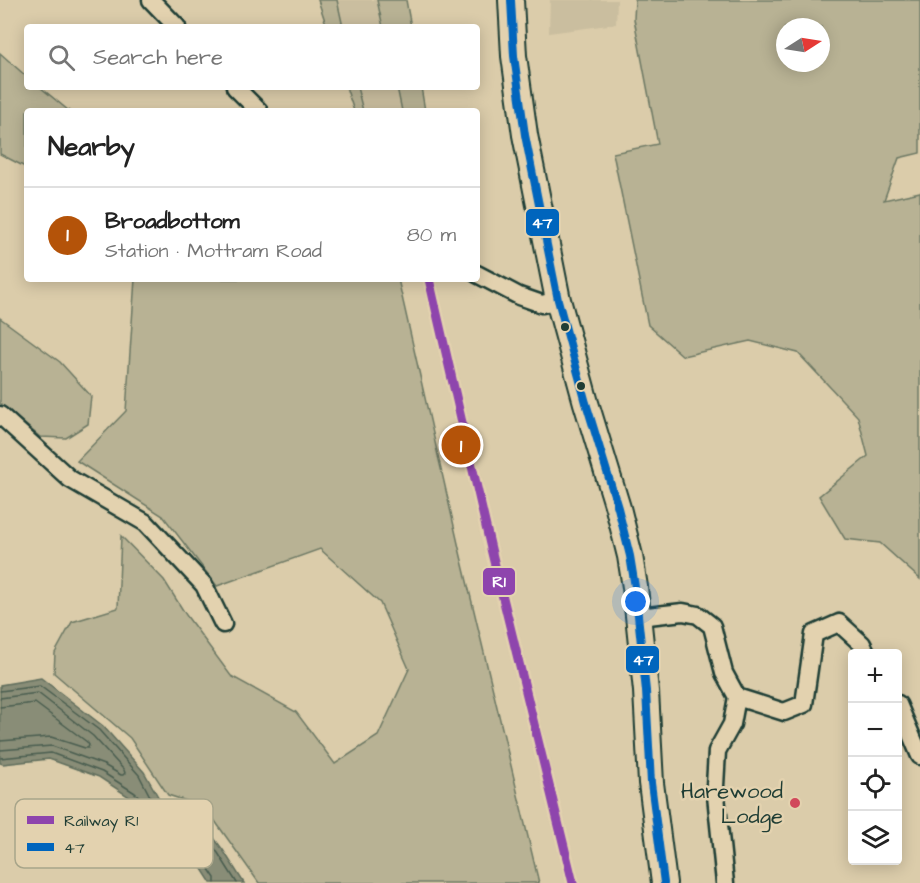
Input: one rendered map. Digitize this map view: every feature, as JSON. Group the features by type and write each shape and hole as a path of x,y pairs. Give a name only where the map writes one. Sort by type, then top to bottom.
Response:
{"street":[{"path":"152,0 174,24"},
{"path":"511,0 514,56 525,135 558,300 630,556 639,616 651,783 664,883"},
{"path":"238,90 256,108"},
{"path":"480,276 519,296 542,304 558,300"},
{"path":"0,415 70,479 146,523 204,585 223,624"},
{"path":"639,616 683,612 698,615 712,626 724,673 737,697 732,724 717,751 715,786 725,883"},
{"path":"737,697 784,712 804,704 814,634 839,623 864,649"},
{"path":"902,715 920,756"}],"shaded area":[{"path":"318,0 337,0 342,24 326,24"},
{"path":"337,0 377,0 382,24 342,24"},
{"path":"377,0 406,0 410,24 382,24"},
{"path":"550,0 617,0 616,24 549,33"},
{"path":"635,0 920,0 920,153 899,158 884,200 920,192 920,579 880,543 845,539 819,496 868,456 858,417 798,353 750,341 683,356 648,325 613,153 658,144 634,19"},
{"path":"0,53 24,74 24,90 44,90 65,108 24,108 24,166 0,154"},
{"path":"347,90 358,90 362,108 353,108"},
{"path":"358,90 398,90 401,108 362,108"},
{"path":"398,90 422,90 424,108 401,108"},
{"path":"135,282 399,282 539,883 259,883 213,818 213,799 180,799 168,795 130,738 54,673 55,653 72,622 118,608 121,536 164,580 186,615 231,676 296,712 335,764 378,736 409,669 380,603 320,549 217,586 163,516 77,461 126,411"},
{"path":"0,318 60,362 91,396 88,424 66,438 40,437 0,403"}],"water":[{"path":"41,678 103,726 144,772 159,799 132,799 99,777 49,759 0,763 0,685"},
{"path":"213,837 244,883 211,883 201,868 213,868"}],"rail line":[{"name":"R1","path":"430,282 492,553 573,883"}],"transit line":[{"name":"47","path":"511,0 514,56 525,135 558,300 630,556 646,691 651,783 664,883"}],"place":[{"name":"Broadbottom","path":"461,445"},
{"name":"Harewood Lodge","path":"795,803"}]}
